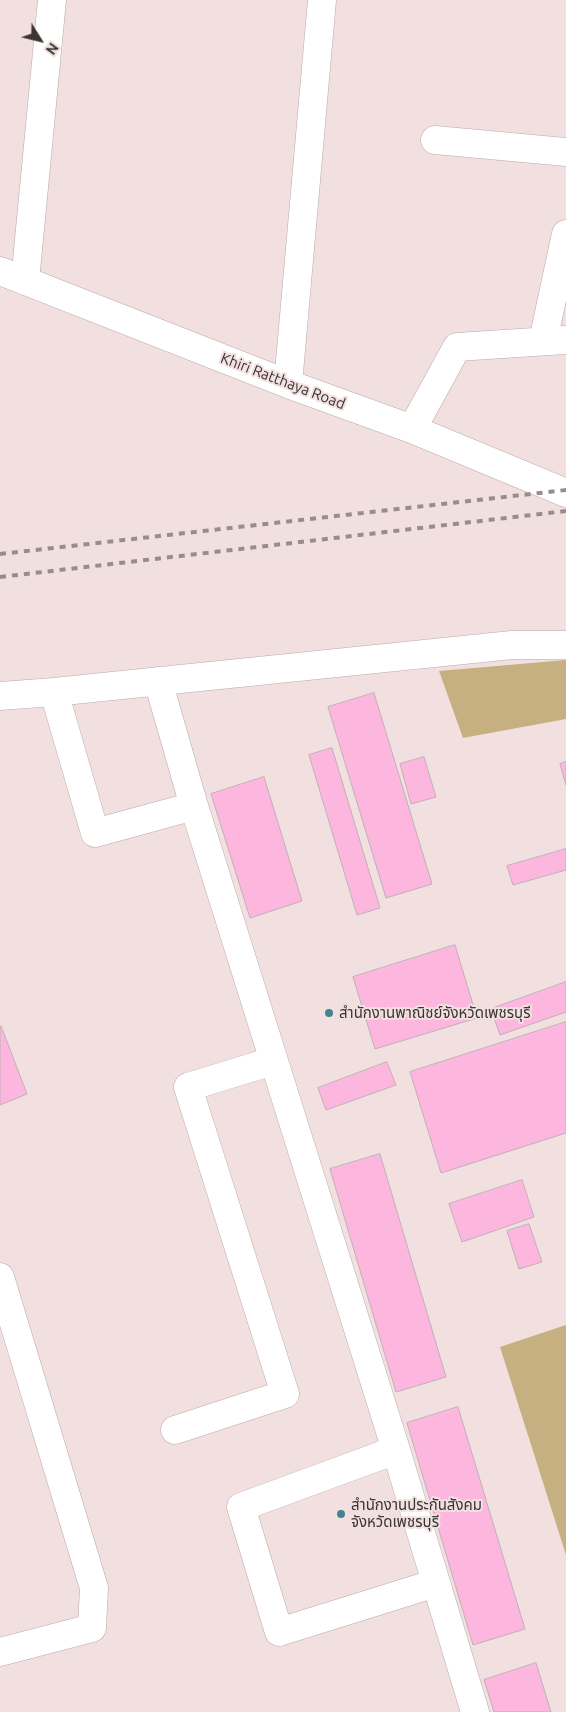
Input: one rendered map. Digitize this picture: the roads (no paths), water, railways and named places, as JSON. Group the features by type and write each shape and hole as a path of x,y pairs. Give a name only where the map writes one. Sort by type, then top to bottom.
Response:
{"street":[{"path":"12,276 52,0"},
{"path":"288,384 322,0"},
{"path":"435,140 566,152"},
{"path":"412,429 457,347 555,340 566,234"},
{"name":"Khiri Ratthaya Road","path":"12,276 288,384 412,429 566,493"},
{"path":"0,696 512,645 566,645"},
{"path":"158,681 194,806 396,1450 475,1712"},
{"path":"54,692 95,833 194,806"},
{"path":"175,1430 286,1394 188,1087 273,1061"},
{"path":"0,1277 94,1588 92,1628 0,1652"},
{"path":"396,1450 241,1507 279,1632 436,1583"}],"railway":[{"path":"0,554 566,490"},
{"path":"0,577 566,511"}],"place":[{"name":"สำนักงานพาณิชย์จังหวัดเพชรบุรี","path":"329,1013"},
{"name":"สำนักงานประกันสังคม จังหวัดเพชรบุรี","path":"341,1514"}]}
